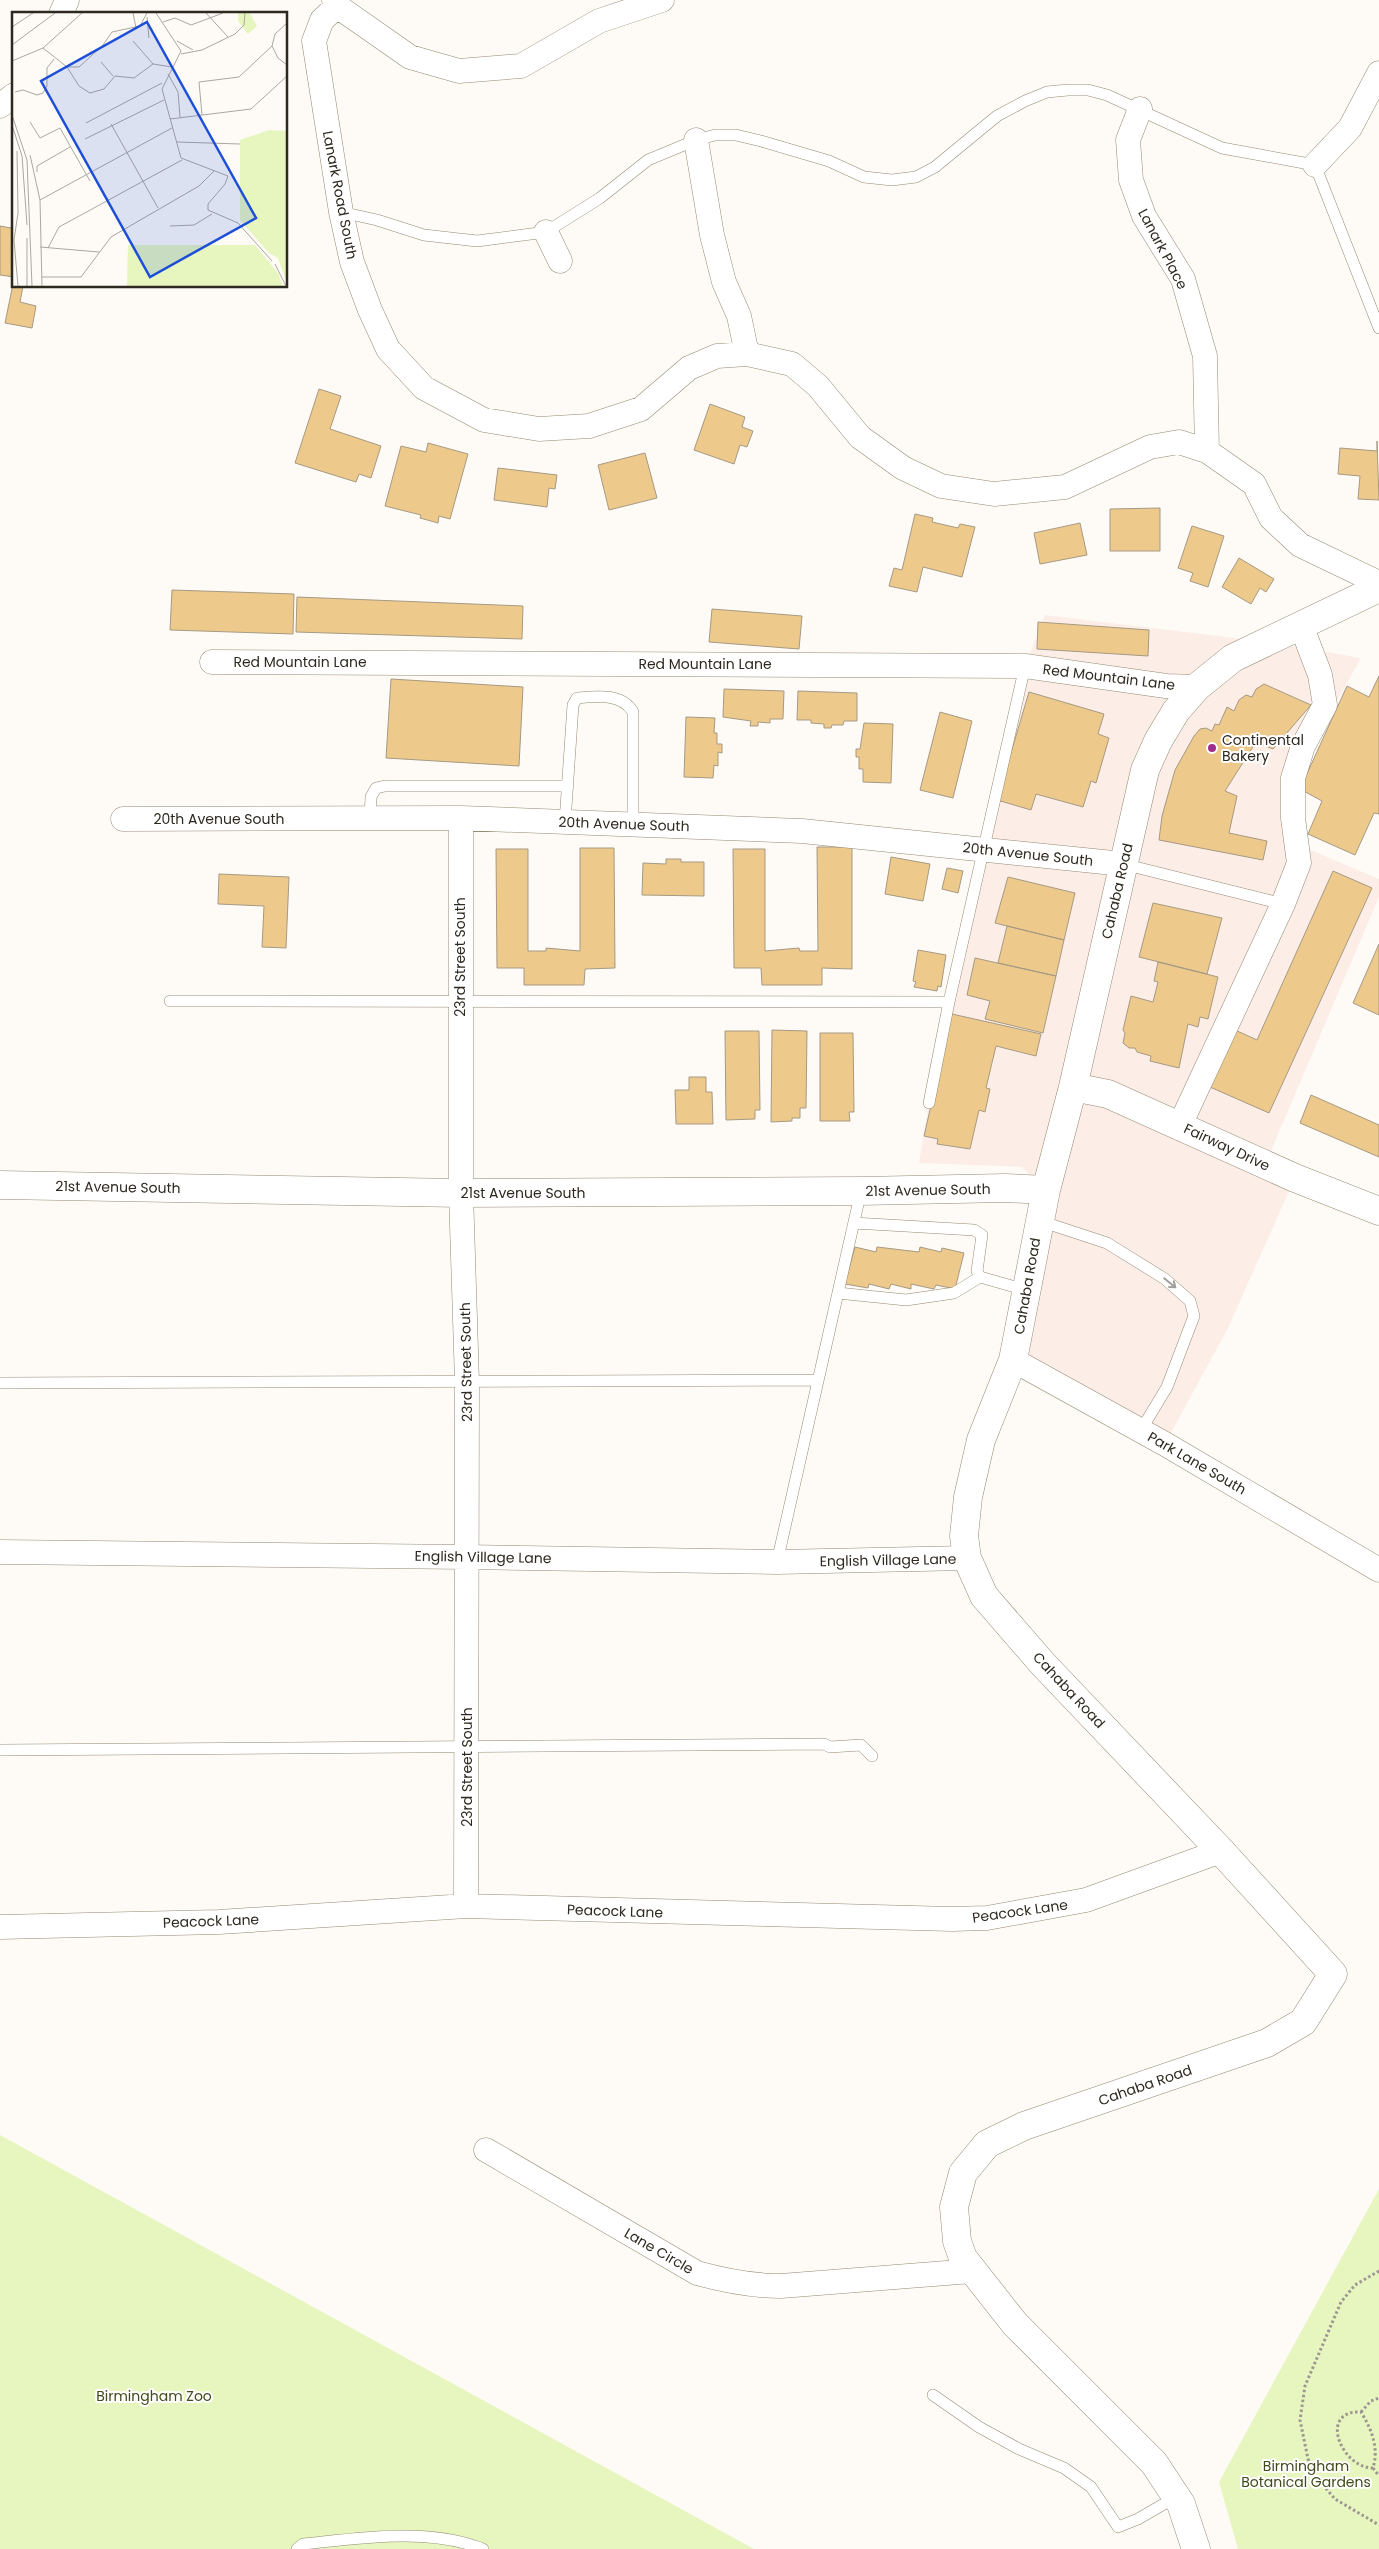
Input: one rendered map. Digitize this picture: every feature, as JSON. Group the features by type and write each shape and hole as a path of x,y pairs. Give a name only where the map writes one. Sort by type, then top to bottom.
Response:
{"street":[{"path":"62,12 68,0"},
{"path":"336,3 410,57 459,71 521,66 599,21 662,0"},
{"name":"Lanark Road South","path":"336,3 322,20 314,40 341,212 352,262 370,310 388,349 424,388 484,420 539,428 589,426 641,409 689,368 717,356 746,354 792,364 818,386 860,437 903,468 941,486 994,494 1065,487 1150,447 1179,442 1206,451 1254,484 1270,518 1300,545 1379,583"},
{"path":"1315,165 1350,128 1379,72"},
{"path":"0,106 12,97"},
{"name":"Lanark Place","path":"1140,109 1128,140 1131,180 1144,216 1183,280 1205,356 1206,451"},
{"path":"696,140 712,235 724,282 739,316 746,354"},
{"path":"546,232 560,261"},
{"name":"Cahaba Road","path":"1196,2549 1176,2497 1154,2463 1015,2324 972,2271 963,2258 957,2241 954,2207 963,2173 987,2144 1024,2126 1267,2043 1303,2022 1333,1974 1221,1851 1042,1663 984,1596 967,1558 964,1536 968,1498 981,1440 1013,1360 1039,1221 1074,1087 1145,770 1158,741 1176,711 1197,687 1233,658 1379,588"},
{"path":"1180,1126 1283,904 1299,863 1293,818 1293,778 1304,746 1325,705 1320,675 1301,625"},
{"name":"Red Mountain Lane","path":"212,662 1025,666 1166,686 1197,687"},
{"name":"20th Avenue South","path":"123,819 461,818 802,831 1123,864"},
{"name":"23rd Street South","path":"461,818 461,1193 467,1382 466,1906"},
{"name":"Fairway Drive","path":"1074,1087 1108,1094 1295,1178 1379,1211"},
{"name":"21st Avenue South","path":"0,1185 461,1193 861,1192 1005,1188 1046,1190"},
{"name":"Park Lane South","path":"1013,1360 1141,1430 1379,1570"},
{"name":"English Village Lane","path":"0,1552 466,1556 777,1562 967,1558"},
{"name":"Peacock Lane","path":"0,1927 219,1922 466,1906 952,1919 986,1918 1086,1900 1221,1851"},
{"name":"Lane Circle","path":"486,2150 697,2274 727,2282 752,2286 780,2286 972,2271"}],"lane":[{"path":"341,212 377,220 424,235 477,241 546,232 593,203 648,160 696,140 715,135 736,135 828,161 864,177 892,180 916,177 935,167 997,116 1025,101 1047,92 1088,90 1107,95 1140,109 1222,148 1315,165 1379,328"},
{"path":"929,1103 982,850 1025,666"},
{"path":"565,822 575,700 582,697 614,697 623,700 632,712 633,824"},
{"path":"370,818 371,797 376,788 385,786 568,786"},
{"path":"1123,864 1283,904"},
{"path":"170,1001 949,1002"},
{"path":"777,1562 861,1192"},
{"path":"1039,1221 1107,1243 1165,1279 1190,1300 1194,1316 1167,1387 1141,1430"},
{"path":"854,1222 974,1230 982,1235 977,1271 980,1277"},
{"path":"838,1293 906,1300 954,1293 980,1277 1026,1290"},
{"path":"0,1383 818,1380"},
{"path":"0,1750 824,1744 830,1747 861,1745 872,1756"},
{"path":"933,2395 979,2426 1019,2449 1064,2468 1092,2487 1118,2527 1138,2519 1176,2497"},
{"path":"297,2549 303,2544 388,2535 467,2543 483,2549"}],"path":[{"path":"1379,2271 1355,2285 1341,2302 1305,2386 1300,2420 1308,2459 1317,2478 1334,2499 1379,2526"},
{"path":"1373,2468 1363,2468 1351,2462 1343,2449 1338,2434 1340,2419 1346,2413 1361,2412 1371,2401 1379,2398"},
{"path":"1361,2412 1374,2436 1378,2453 1373,2468"},
{"path":"1373,2468 1379,2476"}],"shaded area":[{"path":"1045,615 1268,642 1361,658 1318,735 1298,785 1306,848 1379,879 1379,897 1265,1165 1295,1178 1228,1328 1165,1444 1013,1360 1045,1190 1022,1167 919,1163 929,1103 1025,666"}],"green space":[{"name":"Birmingham Zoo","path":"0,2135 754,2549 0,2549"},
{"name":"Birmingham Botanical Gardens","path":"1379,2189 1379,2549 1238,2549 1219,2482"}],"building":[{"path":"12,224 12,277 0,275 0,226 11,228"},
{"path":"12,288 23,288 20,302 36,306 32,328 5,323"},
{"path":"319,389 341,396 330,429 381,446 371,478 359,474 356,482 295,463"},
{"path":"710,404 745,417 742,427 753,431 747,447 740,445 734,464 694,450"},
{"path":"1377,441 1379,500 1358,499 1360,476 1338,474 1340,448 1377,451"},
{"path":"428,443 468,454 450,519 439,516 438,523 420,518 421,515 385,506 401,446 426,452"},
{"path":"645,453 657,498 609,510 598,465"},
{"path":"498,468 557,475 555,489 549,488 547,507 494,500"},
{"path":"1160,508 1160,551 1110,551 1110,509"},
{"path":"915,514 933,518 932,522 958,528 960,524 975,527 962,577 923,567 917,592 889,586 894,568 902,570"},
{"path":"1080,523 1087,555 1040,564 1034,533"},
{"path":"1192,526 1224,536 1208,587 1190,581 1193,573 1178,568"},
{"path":"1239,558 1274,579 1266,592 1260,588 1251,604 1222,587"},
{"path":"172,590 294,594 293,634 170,630"},
{"path":"297,597 523,606 522,639 296,632"},
{"path":"712,609 802,616 799,649 709,642"},
{"path":"1038,622 1149,630 1148,656 1037,649"},
{"path":"1379,676 1379,814 1374,813 1355,855 1308,834 1322,801 1300,789 1347,686 1369,697"},
{"path":"391,679 523,687 519,766 386,758"},
{"path":"1264,684 1311,705 1273,749 1256,742 1225,791 1237,796 1229,833 1267,841 1263,860 1159,840 1162,816 1175,770 1194,736 1200,729 1206,728 1212,731 1215,724 1219,725 1227,707 1234,711 1239,700 1246,695 1252,697 1256,689"},
{"path":"724,689 784,691 783,719 770,719 770,723 758,722 758,726 750,726 751,721 723,717"},
{"path":"798,691 857,693 857,721 844,721 843,725 832,725 831,728 824,728 824,724 811,723 811,720 797,720"},
{"path":"1029,692 1104,714 1098,734 1109,738 1096,783 1091,781 1083,807 1036,794 1031,810 997,800"},
{"path":"940,712 972,721 953,798 920,790"},
{"path":"686,717 715,718 714,733 717,733 717,744 722,744 722,753 718,752 718,766 714,765 713,778 684,777"},
{"path":"864,723 893,724 891,783 863,782 863,769 859,769 859,757 856,757 856,749 860,749"},
{"path":"817,847 852,847 852,969 822,968 822,985 762,985 761,968 734,968 733,849 765,849 765,951 799,948 800,951 818,951"},
{"path":"580,848 614,848 615,968 585,969 584,985 524,985 524,968 497,968 496,849 528,849 528,951 546,951 546,948 580,951"},
{"path":"891,857 930,864 923,901 885,894"},
{"path":"666,859 681,859 681,862 704,862 704,896 642,895 643,863 666,864"},
{"path":"947,868 963,871 958,893 942,889"},
{"path":"1333,871 1372,888 1269,1113 1210,1087 1235,1030 1257,1040"},
{"path":"219,874 289,877 286,948 262,947 264,906 218,904"},
{"path":"1008,877 1075,893 1064,940 995,923"},
{"path":"1153,903 1222,918 1207,974 1139,957"},
{"path":"1007,926 1064,940 1056,976 998,963"},
{"path":"1379,944 1379,1015 1353,1003"},
{"path":"918,950 946,955 941,987 938,986 937,991 914,987 916,982 913,981"},
{"path":"975,958 1056,976 1043,1033 985,1019 990,1001 967,995"},
{"path":"1158,962 1218,977 1208,1019 1200,1017 1198,1027 1188,1024 1179,1068 1150,1061 1151,1056 1137,1052 1135,1048 1129,1048 1123,1043 1125,1033 1123,1030 1131,996 1153,1002 1158,982 1154,981"},
{"path":"952,1014 1041,1034 1036,1056 996,1046 986,1088 990,1089 985,1112 979,1110 970,1149 937,1144 938,1139 924,1136"},
{"path":"772,1030 807,1031 806,1108 800,1108 800,1118 792,1118 792,1121 771,1122"},
{"path":"725,1031 759,1031 760,1110 755,1110 755,1119 726,1120"},
{"path":"820,1033 853,1033 854,1112 849,1112 850,1121 820,1121"},
{"path":"689,1077 706,1077 706,1092 712,1092 713,1124 676,1124 675,1090 689,1090"},
{"path":"1311,1095 1379,1125 1379,1157 1300,1123"},
{"path":"855,1247 876,1252 877,1247 919,1252 920,1247 941,1252 942,1248 964,1253 955,1289 936,1285 934,1289 911,1284 911,1289 891,1284 889,1289 869,1284 868,1288 845,1284"}],"place":[{"name":"Continental Bakery","path":"1212,748"}]}
